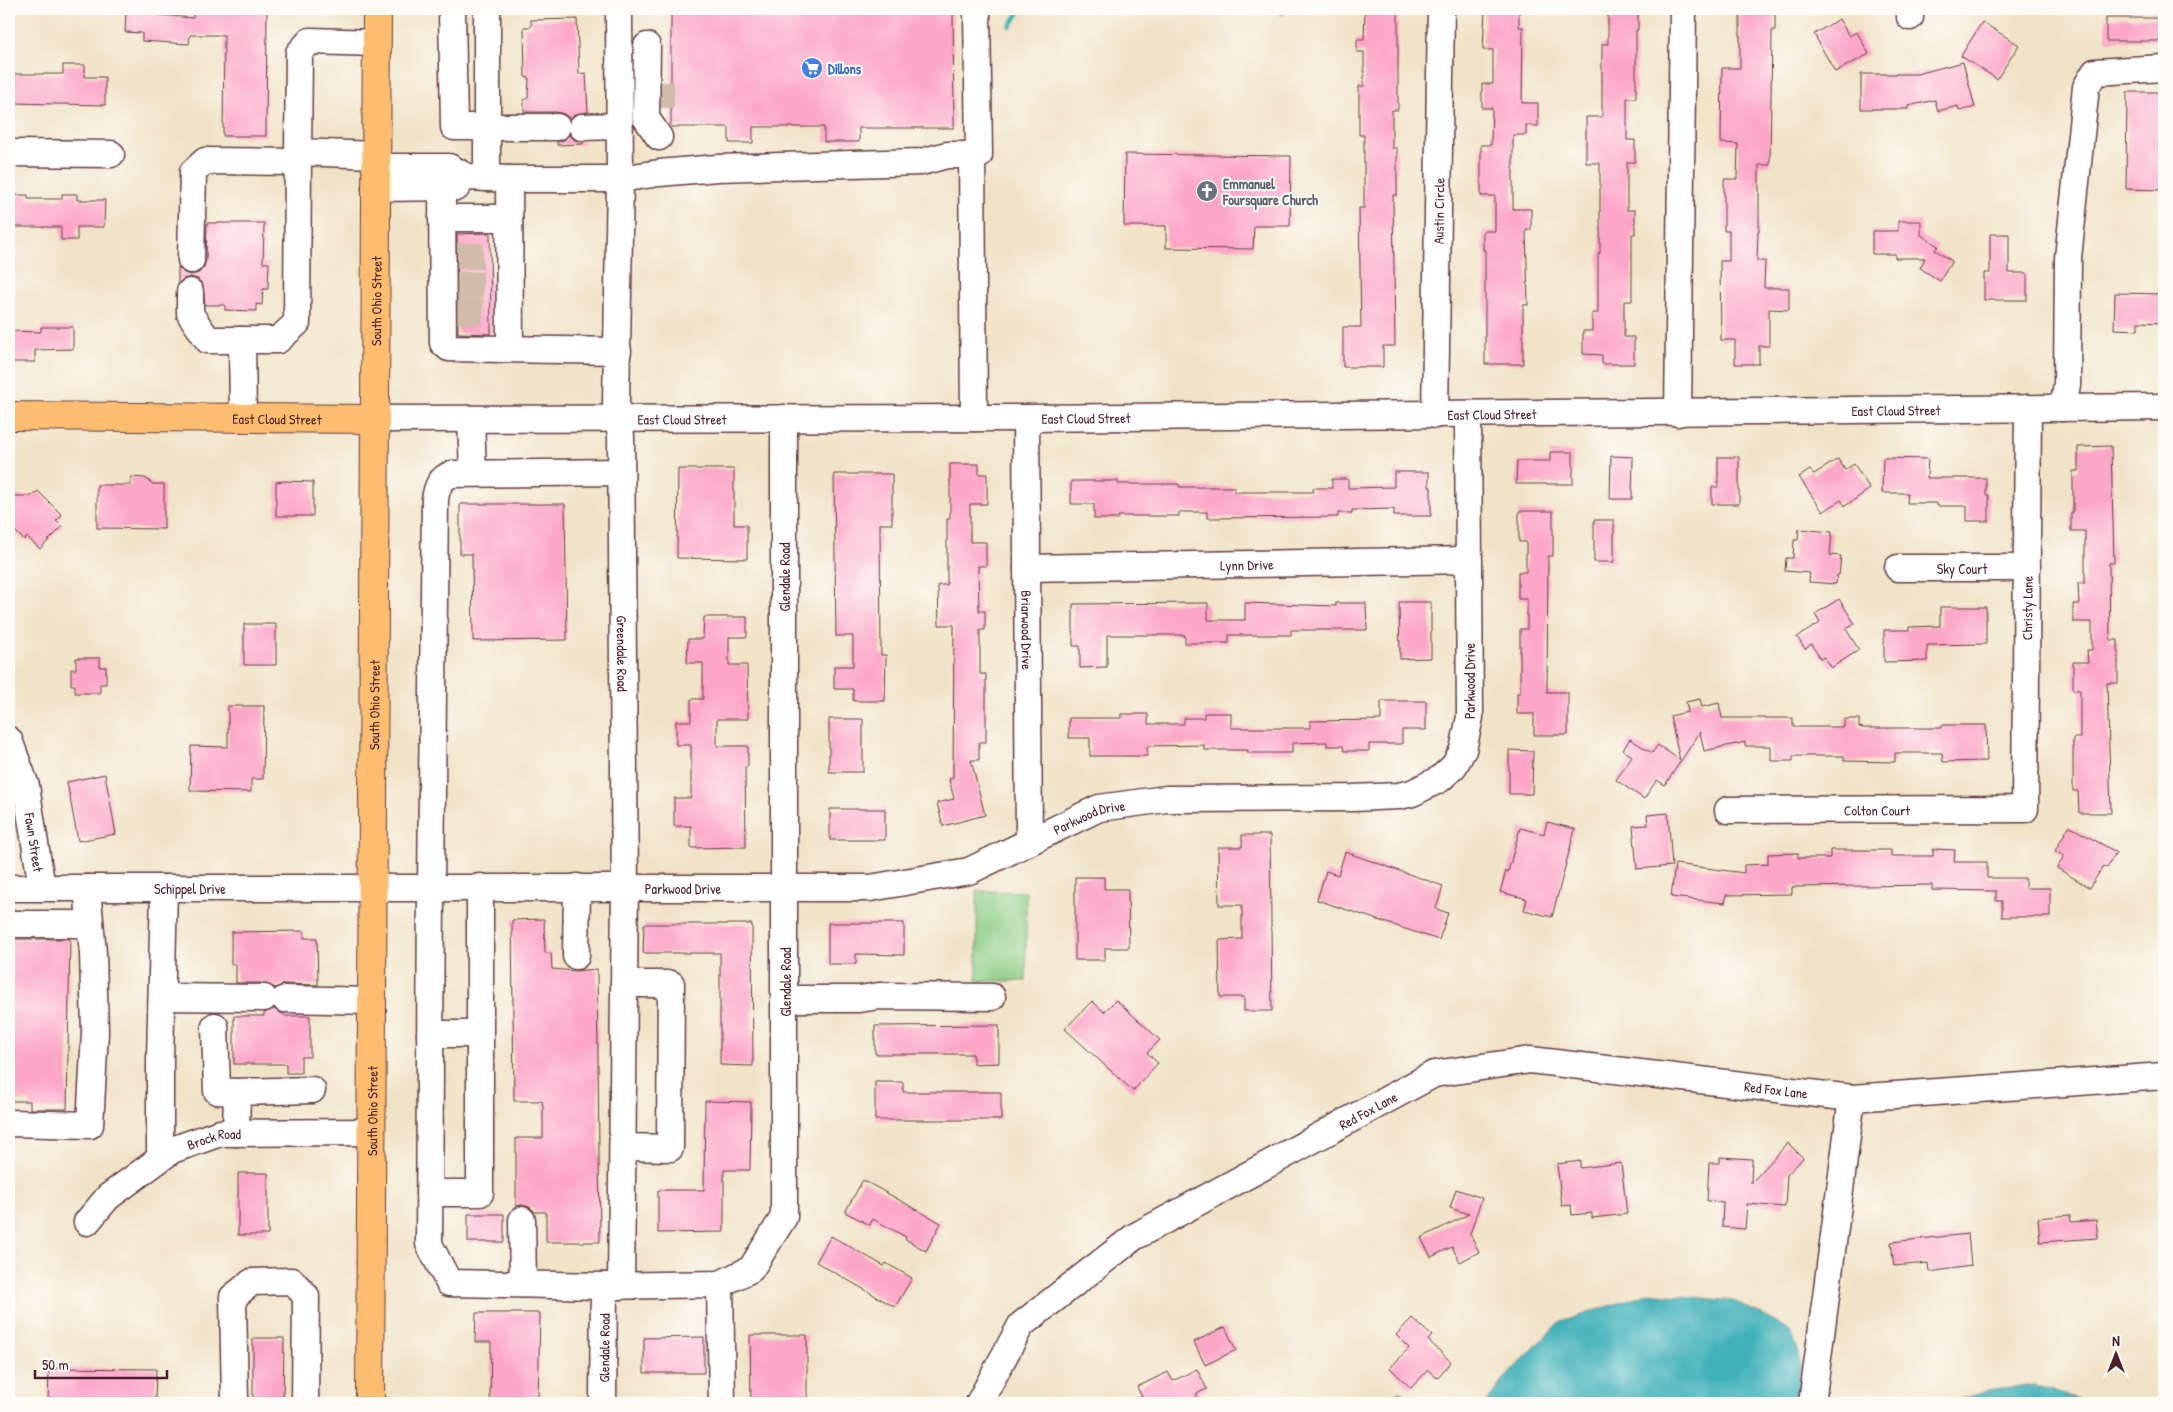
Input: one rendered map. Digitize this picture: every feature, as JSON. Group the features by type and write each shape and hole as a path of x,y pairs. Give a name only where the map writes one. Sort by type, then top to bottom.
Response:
{"main road":[{"name":"South Ohio Street","path":"370,1403 377,9"},
{"name":"East Cloud Street","path":"9,416 374,419"}],"street":[{"path":"452,9 454,127 557,127"},
{"path":"487,9 487,178 509,218 500,256 500,312 510,348"},
{"path":"376,170 449,167 487,178 620,179 659,173 717,168 921,162 947,155 979,155 977,9"},
{"name":"Austin Circle","path":"1435,415 1441,9"},
{"path":"1678,412 1682,9"},
{"path":"619,17 647,46 661,64 661,82"},
{"name":"Greendale Road","path":"612,1286 623,1147 625,887 621,436 616,404 620,179 618,126 619,17"},
{"path":"190,292 190,314 208,340 278,340 297,323 299,53 310,41 376,43"},
{"path":"647,46 646,118 659,137"},
{"path":"2063,408 2068,385 2068,258 2086,87 2095,72 2164,68"},
{"path":"659,173 661,109"},
{"path":"582,127 618,126"},
{"path":"9,153 111,154"},
{"path":"972,155 974,418"},
{"path":"190,260 193,172 206,161 298,157 376,170 442,187 457,187 487,178"},
{"path":"442,187 442,218 450,256 450,311 443,343 449,348 618,351"},
{"path":"442,218 509,218"},
{"path":"242,340 243,418"},
{"name":"East Cloud Street","path":"374,419 1026,418 2164,407"},
{"name":"Christy Lane","path":"2026,808 2028,408"},
{"name":"Parkwood Drive","path":"372,887 870,888 969,871 1099,808 1166,798 1353,798 1399,796 1424,788 1440,779 1454,766 1463,750 1470,717 1468,415"},
{"name":"Glendale Road","path":"603,1403 612,1286 720,1284 751,1268 784,1217 784,418"},
{"name":"Briarwood Drive","path":"1026,418 1029,842"},
{"path":"471,419 473,473"},
{"path":"612,1286 449,1283 429,1244 430,887 435,498 437,488 447,476 473,473 620,472"},
{"name":"Lynn Drive","path":"1027,568 1468,560"},
{"name":"Sky Court","path":"1898,568 2027,568"},
{"name":"Fawn Street","path":"9,740 26,786 42,888"},
{"name":"Colton Court","path":"1728,810 2026,808"},
{"name":"Schippel Drive","path":"9,888 372,887"},
{"path":"429,1193 480,1193 480,887"},
{"path":"576,956 577,887"},
{"path":"9,1123 90,1125 95,1032 87,888"},
{"path":"160,1158 164,888"},
{"path":"9,924 90,924"},
{"path":"623,1147 670,1148 672,984 624,984"},
{"path":"785,999 859,999 879,996 992,997"},
{"path":"162,997 372,1001"},
{"path":"215,1026 217,1091 312,1090"},
{"path":"430,1034 480,1034"},
{"name":"Red Fox Lane","path":"979,1403 1021,1326 1134,1237 1434,1074 1530,1060 1852,1098 2164,1076"},
{"path":"236,1133 237,1092"},
{"path":"1812,1403 1852,1098"},
{"name":"Brock Road","path":"87,1222 108,1197 160,1158 172,1150 220,1133 371,1132"},
{"path":"522,1220 523,1284"},
{"path":"241,1403 245,1396 244,1307 255,1293 272,1281"},
{"path":"235,1403 234,1297 252,1282 272,1281 292,1281 306,1296 305,1403"},
{"path":"720,1284 722,1403"}],"green space":[{"path":"977,891 1026,892 1026,981 977,981"}],"water":[{"path":"1648,1293 1734,1301 1769,1318 1791,1333 1799,1352 1799,1403 1486,1403 1504,1379 1558,1323"},
{"path":"2035,1385 2087,1403 1948,1403 1987,1391"},
{"path":"1399,1390 1413,1403 1392,1403 1390,1401"}],"building":[{"path":"193,9 267,9 266,136 223,136 224,35 190,35 189,44 142,41 142,33 125,32 126,10 193,18"},
{"name":"Dillons","path":"671,9 953,9 954,128 859,128 859,142 824,142 824,127 753,127 753,143 729,143 729,127 671,127"},
{"path":"1365,9 1398,9 1398,110 1392,110 1392,148 1397,148 1397,195 1393,195 1395,346 1383,346 1383,367 1343,367 1343,327 1361,327 1359,208 1364,208 1364,135 1359,135 1359,86 1364,86 1364,52 1357,52 1357,39 1364,39"},
{"path":"1485,9 1519,9 1519,27 1523,27 1522,103 1538,103 1538,126 1526,125 1526,135 1513,135 1513,209 1531,209 1531,230 1526,230 1528,305 1523,305 1523,364 1485,364 1485,250 1483,250 1483,231 1495,231 1495,196 1481,196 1481,145 1491,145 1492,108 1482,108 1482,84 1493,84 1493,50 1483,50"},
{"path":"1608,9 1638,9 1638,30 1636,30 1636,98 1627,98 1627,140 1635,140 1635,162 1627,162 1627,210 1635,210 1635,234 1632,234 1632,301 1624,301 1624,337 1634,337 1634,364 1602,364 1602,355 1583,354 1583,331 1592,331 1592,313 1598,313 1598,253 1600,253 1600,163 1586,163 1586,117 1602,117 1602,44 1608,44"},
{"path":"1740,9 1775,9 1775,30 1772,30 1770,165 1759,165 1757,261 1765,261 1764,288 1789,288 1789,310 1769,309 1769,346 1759,346 1759,364 1735,364 1735,340 1721,340 1720,261 1729,261 1729,231 1724,231 1724,179 1737,179 1738,144 1721,143 1722,68 1740,68"},
{"path":"2106,18 2164,18 2164,41 2106,41"},
{"path":"577,19 579,74 586,73 588,112 575,114 570,119 564,114 557,112 524,112 524,100 528,98 529,78 525,77 524,27 531,27 531,20"},
{"path":"1839,19 1849,36 1857,32 1869,54 1835,72 1814,34"},
{"path":"1982,22 2019,45 1997,79 1961,56"},
{"path":"1963,62 1975,107 1959,111 1958,106 1938,111 1935,100 1908,106 1908,109 1861,109 1861,74 1917,74"},
{"path":"63,65 85,65 85,77 105,77 105,105 12,103 12,74 63,74"},
{"path":"2127,92 2164,92 2164,190 2126,189"},
{"path":"569,135 575,140 583,142 583,144 557,145 557,142 564,140"},
{"name":"Emmanuel Foursquare Church","path":"1125,154 1291,156 1290,226 1254,226 1253,249 1166,248 1166,226 1124,226"},
{"path":"62,194 77,194 77,200 105,200 104,227 77,227 77,240 61,240 61,227 11,227 11,195 28,195 28,199 62,199"},
{"path":"1898,221 1921,221 1921,235 1938,246 1935,250 1952,261 1940,281 1920,268 1925,258 1895,258 1895,254 1872,254 1872,231 1898,231"},
{"path":"207,223 264,223 263,263 269,263 268,289 263,289 262,305 256,304 256,311 225,310 225,305 205,305 203,285 198,279 190,277 183,279 178,284 178,267 184,273 191,275 199,273 204,267 206,260"},
{"path":"490,233 491,334 458,333 457,234"},
{"path":"1990,234 2009,234 2009,273 2027,273 2027,300 1984,300 1984,273 1990,273"},
{"path":"2115,293 2164,294 2164,323 2138,322 2138,330 2114,329"},
{"path":"41,327 73,327 73,349 35,350 35,362 9,362 9,331 41,332"},
{"path":"2111,446 2114,563 2109,563 2110,640 2118,640 2118,683 2107,683 2111,813 2079,813 2078,791 2073,791 2073,738 2080,738 2080,690 2073,690 2073,662 2088,662 2087,650 2092,650 2092,622 2073,622 2073,604 2079,604 2078,583 2085,583 2085,531 2071,531 2073,471 2078,471 2078,447"},
{"path":"1550,452 1573,452 1573,484 1516,484 1517,461 1550,461"},
{"path":"1611,456 1633,457 1632,499 1610,499"},
{"path":"1718,457 1739,457 1739,504 1712,504 1712,487 1718,487"},
{"path":"1883,458 1928,459 1927,478 1986,478 1986,495 1989,495 1989,521 1967,521 1967,506 1907,503 1908,493 1882,493"},
{"path":"1838,459 1845,470 1854,464 1870,489 1845,506 1841,500 1823,512 1799,477 1810,470 1814,474"},
{"path":"950,464 979,464 979,474 987,474 987,504 970,504 970,542 986,542 986,566 978,566 979,611 985,611 985,630 980,630 980,674 986,674 986,742 979,742 979,760 971,760 985,815 943,826 937,803 954,799 949,779 953,778 954,625 939,625 938,585 947,585 947,519 950,519"},
{"path":"678,469 734,469 734,525 747,525 747,559 677,558"},
{"path":"1394,472 1429,472 1431,516 1394,516 1394,509 1352,510 1352,513 1338,513 1338,517 1207,518 1207,512 1179,512 1179,516 1118,516 1118,519 1094,519 1094,504 1071,504 1071,481 1118,481 1118,484 1179,484 1179,487 1234,487 1234,492 1313,492 1313,488 1332,488 1332,479 1348,479 1348,488 1394,487"},
{"path":"834,474 892,474 892,524 880,524 881,655 886,655 885,701 853,701 853,689 834,689 834,666 853,666 853,636 836,636"},
{"path":"131,477 145,478 153,484 164,484 164,529 97,528 97,485 131,485"},
{"path":"276,482 313,482 313,516 276,516"},
{"path":"38,491 62,515 56,521 62,527 40,549 27,537 24,540 9,525 9,496 32,496"},
{"path":"460,504 565,504 567,640 473,641 472,554 460,554"},
{"path":"1519,511 1553,511 1553,556 1548,556 1547,692 1568,692 1568,735 1534,735 1534,714 1517,714 1517,693 1520,693 1520,629 1527,629 1527,599 1518,599 1518,572 1526,572 1526,542 1519,542"},
{"path":"1594,520 1614,520 1614,562 1594,562"},
{"path":"1799,529 1832,532 1830,555 1841,556 1836,584 1809,582 1810,573 1785,571 1786,558 1793,558 1794,540 1798,540"},
{"path":"1839,599 1855,624 1846,629 1859,650 1831,668 1824,657 1821,659 1811,644 1805,649 1797,637 1820,623 1815,614"},
{"path":"1399,602 1431,602 1431,658 1400,659"},
{"path":"1208,603 1208,620 1245,620 1245,603 1336,606 1336,603 1366,603 1367,630 1291,630 1291,635 1229,635 1229,643 1185,643 1185,635 1107,635 1107,667 1080,668 1080,646 1073,646 1073,604"},
{"path":"1940,607 1986,607 1986,644 1927,645 1927,661 1884,662 1884,630 1909,630 1909,627 1940,626"},
{"path":"704,617 747,617 747,637 729,637 729,665 747,665 748,719 717,719 717,746 748,746 748,767 745,767 746,847 691,848 691,826 674,826 674,798 691,798 691,745 676,745 676,721 691,721 691,699 703,699 703,663 687,663 688,639 703,639"},
{"path":"244,624 276,624 276,665 244,665"},
{"path":"76,658 100,658 100,667 106,667 106,684 100,684 100,693 75,693 75,685 71,685 71,669 76,669"},
{"path":"1700,699 1702,707 1719,703 1722,718 1793,718 1793,727 1844,727 1844,719 1859,719 1859,727 1863,728 1942,728 1942,725 1986,725 1987,761 1943,762 1942,753 1895,753 1895,762 1844,761 1844,756 1793,756 1793,761 1771,761 1771,746 1745,746 1745,742 1704,751 1700,732 1665,785 1657,780 1644,799 1616,780 1632,756 1623,750 1630,739 1652,753 1658,745 1680,760 1670,716 1688,712 1686,702"},
{"path":"1381,701 1426,701 1426,730 1402,730 1402,744 1369,744 1369,751 1344,751 1343,746 1327,746 1327,742 1292,743 1292,753 1204,750 1204,745 1147,746 1147,756 1090,756 1090,738 1069,738 1069,718 1121,718 1121,714 1148,714 1148,724 1184,724 1184,718 1204,718 1204,713 1231,713 1231,728 1310,728 1310,721 1381,720"},
{"path":"228,706 264,706 263,779 251,779 251,792 190,791 191,746 228,747"},
{"path":"829,719 863,719 863,772 829,772"},
{"path":"1509,750 1533,751 1532,794 1509,794"},
{"path":"105,774 116,834 78,841 67,782"},
{"path":"830,809 885,809 885,840 830,840"},
{"path":"1668,813 1672,866 1637,869 1633,826 1648,825 1647,815"},
{"path":"1547,822 1575,829 1552,917 1524,910 1527,899 1500,892 1506,871 1508,872 1520,828 1544,834"},
{"path":"2069,826 2116,852 2107,868 2103,866 2090,888 2057,868 2064,856 2055,851"},
{"path":"1242,835 1270,835 1272,1011 1244,1011 1244,997 1220,997 1219,940 1242,939 1242,905 1219,905 1218,847 1242,847"},
{"path":"1933,849 1955,850 1954,862 1987,862 1987,878 2025,878 2025,888 2050,888 2050,917 2002,917 2002,901 1996,901 1996,891 1932,890 1932,885 1792,887 1792,894 1726,895 1725,903 1671,897 1675,864 1744,873 1744,865 1768,864 1768,854 1798,853 1798,858 1830,858 1830,850 1891,850 1891,856 1933,856"},
{"path":"1345,852 1443,886 1436,909 1448,913 1439,940 1317,900 1326,871 1338,875"},
{"path":"1075,877 1104,877 1104,889 1128,889 1129,948 1105,948 1105,960 1075,960"},
{"path":"544,919 545,953 551,953 552,969 576,971 597,969 600,1242 546,1242 546,1212 535,1212 530,1207 522,1205 516,1206 516,1138 543,1138 543,1108 542,1101 514,1101 512,920"},
{"path":"828,923 904,923 904,955 856,954 856,964 828,964"},
{"path":"644,924 752,924 753,1066 720,1065 720,953 643,953"},
{"path":"304,931 304,938 317,938 318,985 285,984 275,988 264,983 236,983 236,964 231,964 231,932"},
{"path":"9,939 70,939 67,1109 30,1109 30,1101 9,1101"},
{"path":"1116,1000 1160,1040 1147,1053 1158,1063 1133,1091 1065,1029 1092,1001 1104,1012"},
{"path":"274,1009 286,1016 310,1016 310,1057 301,1057 301,1073 286,1073 286,1064 234,1064 234,1016 264,1016 264,1013"},
{"path":"999,1025 999,1063 973,1064 973,1054 875,1054 875,1026"},
{"path":"875,1082 903,1082 903,1092 1001,1092 1001,1120 875,1120"},
{"path":"705,1101 751,1102 750,1170 724,1170 724,1232 658,1233 658,1190 704,1190"},
{"path":"1788,1143 1803,1158 1787,1175 1785,1207 1747,1204 1745,1229 1722,1227 1723,1202 1707,1201 1709,1163 1720,1163 1720,1157 1752,1159 1751,1183"},
{"path":"1580,1161 1580,1168 1621,1163 1627,1214 1592,1218 1592,1213 1572,1215 1571,1205 1562,1206 1557,1164"},
{"path":"238,1173 268,1173 268,1235 238,1235"},
{"path":"863,1180 941,1223 926,1251 905,1239 906,1237 873,1219 870,1225 845,1212"},
{"path":"1456,1189 1482,1198 1470,1234 1479,1252 1460,1262 1452,1247 1431,1257 1421,1238 1469,1214 1450,1208"},
{"path":"468,1214 504,1214 504,1242 468,1242"},
{"path":"2070,1215 2071,1222 2096,1220 2098,1238 2040,1242 2038,1218"},
{"path":"1968,1234 1971,1266 1929,1272 1928,1263 1894,1266 1891,1242"},
{"path":"831,1236 884,1266 886,1263 912,1278 895,1307 816,1262"},
{"path":"476,1313 540,1313 538,1403 490,1403 491,1342 475,1342"},
{"path":"1412,1318 1432,1336 1428,1340 1451,1362 1437,1378 1428,1370 1411,1388 1390,1368 1409,1348 1396,1335"},
{"path":"1225,1327 1236,1350 1205,1365 1194,1342"},
{"path":"750,1335 807,1335 807,1403 751,1403"},
{"path":"704,1337 704,1373 644,1373 644,1338"},
{"path":"253,1338 284,1338 283,1403 253,1403"},
{"path":"49,1368 156,1369 155,1403 48,1403"},
{"path":"1197,1369 1207,1389 1196,1394 1200,1403 1145,1403 1137,1387 1168,1372 1173,1381"}],"waterway":[{"path":"1010,26 1021,9"},
{"path":"1277,9 1282,13"}],"tunnel":[{"path":"661,82 661,109"},
{"path":"457,256 490,256"},
{"path":"457,285 491,285"},
{"path":"457,311 491,312"}],"place":[{"name":"Dillons","path":"812,68"},
{"name":"Emmanuel Foursquare Church","path":"1207,191"}]}
